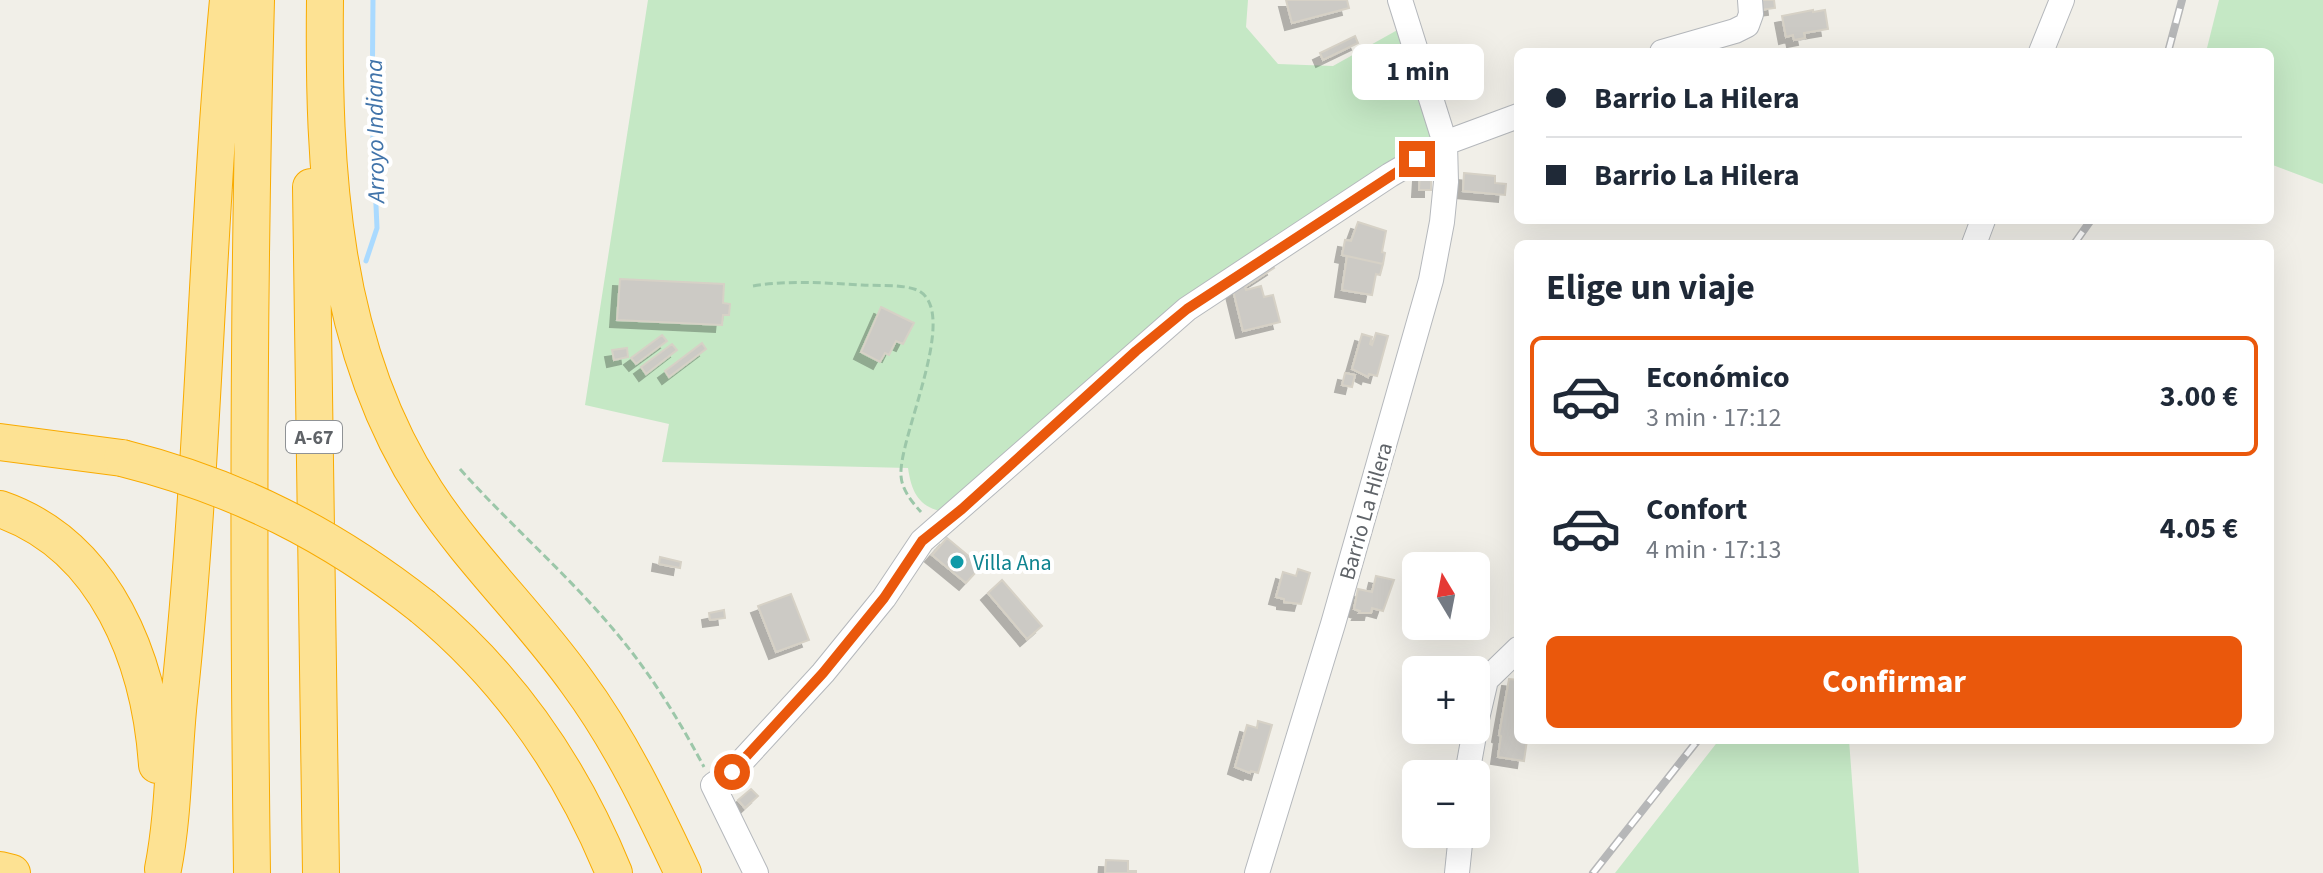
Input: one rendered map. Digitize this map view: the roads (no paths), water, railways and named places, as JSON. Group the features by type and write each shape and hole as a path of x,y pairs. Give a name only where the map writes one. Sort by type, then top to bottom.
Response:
{"highway":[{"path":"163,871 171,830 175,743 191,589 228,0"},
{"path":"252,873 248,503 250,200 256,0"},
{"name":"A-67","path":"314,0 310,213 321,873"},
{"path":"325,0 324,90 328,171 337,248 347,301 377,400 426,493 458,537 577,681 606,724 683,873"},
{"path":"0,442 122,458 207,483 292,519 358,558 423,607 479,660 531,722 578,797 614,873"},
{"path":"0,509 31,523 65,548 100,586 124,623 143,677 151,714 163,871"},
{"path":"0,870 12,873"}],"street":[{"name":"Barrio La Hilera","path":"1257,873 1333,624 1431,280 1442,222 1446,182 1445,143 1400,0"},
{"path":"1676,48 1747,25 1751,14 1750,0"},
{"path":"2043,48 2062,0"},
{"path":"756,873 713,785 732,772 823,673 884,598 922,541 1187,309 1445,143 1514,117"},
{"path":"1490,676 1514,653"},
{"path":"1457,873 1460,848"}],"waterway":[{"name":"Arroyo Indiana","path":"366,261 377,228 372,115 373,0"}],"railway":[{"path":"2169,48 2182,0"},
{"path":"2077,240 2088,224"},
{"path":"1593,873 1695,744"}],"place":[{"name":"Villa Ana","path":"957,562"}]}
